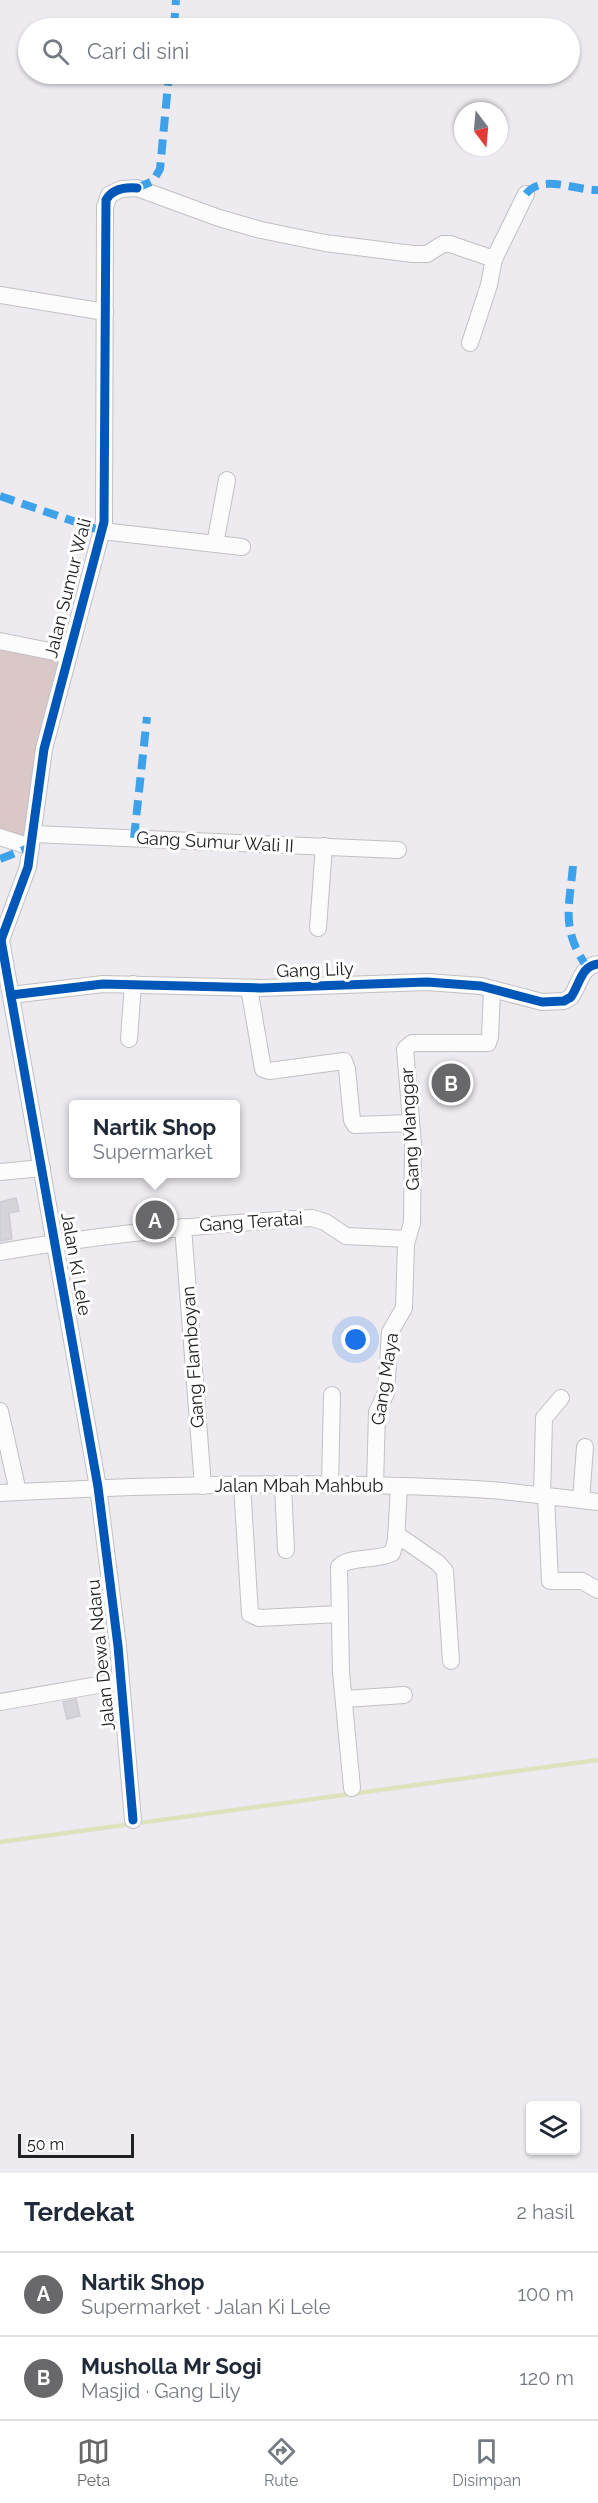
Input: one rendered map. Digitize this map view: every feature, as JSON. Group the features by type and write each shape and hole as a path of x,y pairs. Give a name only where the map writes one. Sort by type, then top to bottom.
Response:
{"street":[{"name":"Jalan Sumur Wali","path":"1,940 28,867 44,749 102,531 105,499 106,200 114,191 137,188 236,224 304,238 418,255 427,254 443,244 450,244 494,259"},
{"path":"470,343 489,285 494,259 526,194"},
{"path":"0,295 105,312"},
{"path":"215,544 227,480"},
{"path":"102,531 242,547"},
{"path":"0,641 69,656"},
{"name":"Gang Sumur Wali II","path":"0,837 32,840 324,846 398,850"},
{"path":"318,928 324,846"},
{"name":"Jalan Ki Lele","path":"1,940 98,1487"},
{"name":"Gang Lily","path":"11,995 96,985 249,988 427,982 472,985 532,1000 564,1001 574,994 587,968 598,964"},
{"path":"129,1040 134,984"},
{"path":"249,988 260,1064 263,1069 269,1071 342,1061 346,1066 352,1120 355,1125 361,1127 411,1123"},
{"name":"Gang Manggar","path":"407,1239 412,1224 411,1123 407,1046 412,1044 488,1043 492,989"},
{"path":"0,1172 42,1168"},
{"name":"Gang Teratai","path":"0,1252 56,1242 217,1223 312,1218 325,1222 346,1236 407,1239"},
{"name":"Gang Flamboyan","path":"183,1227 203,1486"},
{"name":"Gang Maya","path":"375,1486 377,1413 386,1395 390,1332 404,1308 407,1239"},
{"path":"330,1486 332,1395"},
{"path":"561,1398 544,1418 544,1496 549,1578 553,1583 584,1582 598,1590"},
{"path":"0,1411 18,1492"},
{"path":"585,1447 590,1501"},
{"path":"242,1485 250,1614 259,1618 340,1614"},
{"path":"283,1486 286,1550"},
{"name":"Jalan Mbah Mahbub","path":"0,1493 98,1487 375,1486 492,1491 590,1501"},
{"name":"Jalan Dewa Ndaru","path":"98,1487 121,1681 133,1820"},
{"path":"352,1788 341,1672 341,1564 390,1554 395,1546 399,1487"},
{"path":"396,1534 438,1563 445,1571 451,1661"},
{"path":"0,1702 121,1681"},
{"path":"345,1699 404,1695"}],"shaded area":[{"path":"0,645 61,659 26,838 0,830"}],"building":[{"path":"16,1198 19,1211 9,1213 12,1239 0,1241 0,1202"},
{"path":"76,1699 80,1716 67,1719 63,1702"}],"waterway":[{"path":"0,1842 598,1760"}],"marked path":[{"path":"175,18 176,0"},
{"path":"137,188 153,181 160,169 168,84"},
{"path":"526,194 533,188 550,184 598,190"},
{"path":"0,496 102,531"},
{"path":"134,838 147,717"},
{"path":"0,859 31,847"},
{"path":"573,866 569,907 570,930 573,941 587,967"}],"cycle path":[{"path":"1,940 28,867 44,749 104,522 106,200 112,193 119,190 137,188"},
{"path":"1,940 98,1487 118,1646 133,1820"},
{"path":"11,995 103,984 261,988 427,982 481,986 542,1002 564,1001 571,997 584,972 592,965 598,964"}],"place":[{"name":"Musholla Mr Sogi","path":"451,1083"},
{"name":"Nartik Shop","path":"155,1220"}]}
